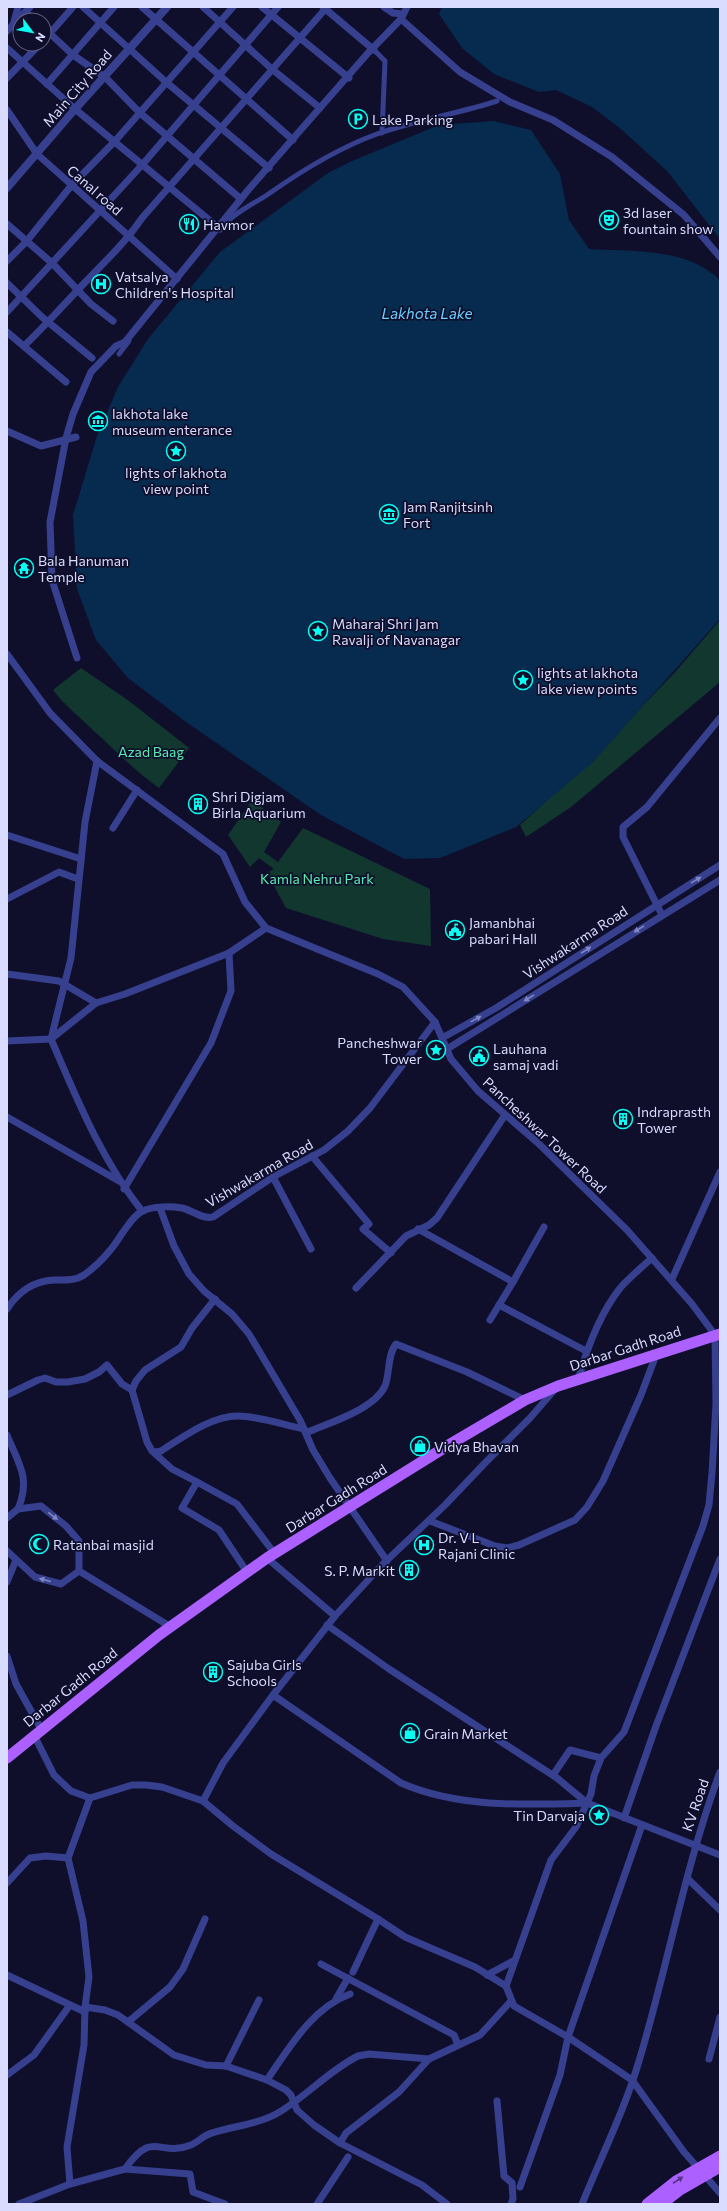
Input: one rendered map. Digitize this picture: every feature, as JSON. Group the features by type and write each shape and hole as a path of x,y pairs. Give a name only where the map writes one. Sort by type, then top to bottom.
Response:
{"main road":[{"name":"Darbar Gadh Road","path":"7,1758 171,1627 271,1556 525,1400 558,1386 717,1335"},
{"path":"662,2204 720,2156"},
{"path":"647,2204 676,2181 702,2172 720,2168"}],"street":[{"path":"52,32 73,7"},
{"path":"83,7 166,82 268,168"},
{"path":"47,84 114,7"},
{"path":"142,7 220,74 292,140"},
{"name":"Main City Road","path":"7,188 75,109 167,7"},
{"path":"204,7 244,45 320,108"},
{"path":"7,261 26,242 71,186 115,141 233,7"},
{"path":"262,7 348,77"},
{"path":"7,312 168,136 244,45 278,7"},
{"path":"384,7 402,17 460,72 510,102 553,120 612,157 684,215 720,257"},
{"path":"220,229 241,199 402,17 407,7"},
{"path":"24,346 49,323 78,289 129,237 142,218 248,99 325,8 385,61 382,133"},
{"path":"52,36 73,55 105,77 139,112 241,199"},
{"path":"7,48 75,109 220,229"},
{"path":"7,78 32,52"},
{"path":"77,658 52,580 50,522 66,440 73,414 91,372 116,346 125,342 226,223 285,183 347,146 442,114 466,111 497,100"},
{"name":"Canal road","path":"7,110 37,154 71,186 177,279"},
{"path":"7,224 52,263 92,304 113,321"},
{"path":"119,354 177,279"},
{"path":"7,283 49,323 92,358"},
{"path":"7,332 66,382"},
{"path":"7,431 41,446 76,437"},
{"name":"Pancheshwar Tower Road","path":"7,654 50,713 97,761 223,854 245,902 266,928 378,974 403,987 435,1022 447,1049 461,1073 478,1091 543,1148 652,1258 672,1279 717,1335"},
{"path":"662,915 623,837 623,827 647,807 720,718"},
{"path":"7,1309 10,1299 40,1281 69,1280 82,1276 112,1249 142,1211 124,1189 94,1137 51,1039 66,984 71,958 84,822 97,761"},
{"path":"113,828 136,790"},
{"path":"7,835 81,859"},
{"name":"Vishwakarma Road","path":"442,1038 496,1008 720,865"},
{"path":"714,869 720,876"},
{"path":"7,899 59,872 78,879"},
{"name":"Vishwakarma Road","path":"447,1049 720,880"},
{"path":"7,1041 51,1039 96,1003 125,994 230,953 266,928"},
{"path":"124,1189 211,1043 230,991 230,953"},
{"path":"7,974 50,979 66,984 96,1003"},
{"name":"Vishwakarma Road","path":"142,1211 160,1208 181,1208 205,1218 214,1217 273,1177 324,1150 348,1131 370,1108 435,1022"},
{"path":"356,1288 406,1236 429,1225 437,1218 505,1115"},
{"path":"7,1116 120,1181"},
{"path":"312,1156 369,1224 363,1229 391,1253"},
{"path":"672,1279 720,1172"},
{"path":"273,1177 311,1249"},
{"path":"160,1208 174,1246 189,1274 204,1291 232,1314 249,1334 305,1431 327,1473 387,1561"},
{"path":"490,1320 544,1227"},
{"path":"418,1229 513,1282"},
{"path":"578,1380 586,1351 600,1321 621,1288 652,1258"},
{"path":"215,1299 192,1328 181,1347 146,1370 136,1381 132,1390 148,1442 155,1452 172,1469 237,1504 271,1556 335,1616"},
{"path":"499,1305 586,1351"},
{"path":"717,1335 716,1404 709,1505 692,1558 661,1640 644,1677 624,1732 601,1758 587,1803 576,1827 551,1860 506,1986 511,2002 514,2006 568,2037 632,2080 684,2152 720,2193"},
{"path":"155,1452 161,1451 204,1426 228,1416 248,1417 305,1431 360,1409 376,1399 385,1386 396,1344 467,1372 525,1400"},
{"path":"430,1521 495,1546 507,1548 519,1545 575,1520 587,1507 603,1481 642,1395 656,1354"},
{"path":"7,1395 45,1378 56,1382 68,1382 85,1379 99,1372 107,1365 122,1384 132,1390"},
{"path":"203,1801 223,1763 327,1625 387,1561 430,1521 530,1418 558,1386"},
{"path":"7,1435 24,1480 23,1496 18,1509 7,1518"},
{"path":"197,1482 182,1508 219,1530 248,1572"},
{"path":"18,1509 40,1506 66,1526 79,1541 80,1571"},
{"path":"7,1552 35,1577 61,1584 80,1571"},
{"path":"624,1818 656,1726 720,1559"},
{"path":"7,1582 16,1560"},
{"path":"80,1571 171,1627"},
{"path":"327,1625 389,1669 553,1775 587,1803 720,1856"},
{"path":"7,1656 16,1684 38,1732 54,1775 70,1791 90,1798 132,1785 146,1785 162,1787 203,1801 233,1826 271,1854 405,1937 475,1967 506,1986"},
{"path":"273,1695 401,1783 421,1792 446,1798 477,1801 540,1805 587,1803"},
{"path":"553,1775 570,1750 601,1758"},
{"name":"KV Road","path":"582,2204 641,2056 688,1879 695,1845 720,1772"},
{"path":"70,2184 67,2147 84,2044 85,2009 89,1977 83,1921 68,1858 90,1798"},
{"path":"520,2187 560,2075 568,2037 642,1825"},
{"path":"7,1882 30,1858 46,1856 68,1858"},
{"path":"688,1879 720,1910"},
{"path":"128,2022 170,1987 180,1974 205,1919"},
{"path":"336,1999 351,1975 378,1919"},
{"path":"487,1975 515,1960"},
{"path":"321,1964 351,1975 454,2035 458,2045"},
{"path":"7,1974 70,2005 85,2009 112,2012 174,2055 206,2065 226,2066 267,2080 289,2093 293,2104 301,2115 314,2126 340,2143 422,2185 447,2204"},
{"path":"267,2080 299,2035 325,2007 336,1999 350,1994"},
{"path":"226,2066 259,2000"},
{"path":"340,2143 346,2133 399,2092 429,2059 480,2035 511,2002"},
{"path":"7,2075 34,2055 70,2005"},
{"path":"709,2059 720,2017"},
{"path":"126,2169 135,2155 144,2148 150,2146 181,2148 198,2142 211,2133 266,2118 293,2104 358,2056 369,2054 429,2059"},
{"path":"497,2101 504,2176 512,2183 513,2199 511,2204"},
{"path":"318,2204 348,2157"},
{"path":"19,2204 70,2184 126,2169 190,2174 193,2192 225,2204"}],"green space":[{"path":"720,620 720,682 571,807 526,837 520,825 596,755 676,671"},
{"name":"Azad Baag","path":"81,668 129,701 189,748 159,788 126,761 53,690"},
{"name":"Kamla Nehru Park","path":"252,800 281,822 264,852 278,862 303,828 430,889 431,946 383,939 286,908 267,873 274,869 259,858 250,867 228,835"}],"water":[{"path":"442,7 720,7 720,239 668,172 621,129 592,107 556,90 539,92 494,74 462,48 439,14"},
{"name":"Lakhota Lake","path":"494,121 531,130 560,174 569,220 589,249 641,251 675,256 706,269 720,280 720,619 592,763 516,827 440,858 404,859 321,815 186,722 128,678 96,640 77,589 73,515 97,436 118,387 148,339 220,252 328,173 352,161 439,125"}],"place":[{"name":"Lake Parking","path":"358,119"},
{"name":"3d laser fountain show","path":"609,220"},
{"name":"Havmor","path":"189,224"},
{"name":"Vatsalya Children's Hospital","path":"101,284"},
{"name":"lakhota lake museum enterance","path":"98,421"},
{"name":"lights of lakhota view point","path":"176,451"},
{"name":"Jam Ranjitsinh Fort","path":"389,514"},
{"name":"Bala Hanuman Temple","path":"24,568"},
{"name":"Maharaj Shri Jam Ravalji of Navanagar","path":"318,631"},
{"name":"lights at lakhota lake view points","path":"523,680"},
{"name":"Shri Digjam Birla Aquarium","path":"198,804"},
{"name":"Jamanbhai pabari Hall","path":"455,930"},
{"name":"Pancheshwar Tower","path":"436,1050"},
{"name":"Lauhana samaj vadi","path":"479,1056"},
{"name":"Indraprasth Tower","path":"623,1119"},
{"name":"Vidya Bhavan","path":"420,1446"},
{"name":"Ratanbai masjid","path":"39,1544"},
{"name":"Dr. V L Rajani Clinic","path":"424,1545"},
{"name":"S. P. Markit","path":"409,1570"},
{"name":"Sajuba Girls Schools","path":"213,1672"},
{"name":"Grain Market","path":"410,1733"},
{"name":"Tin Darvaja","path":"599,1815"}]}
